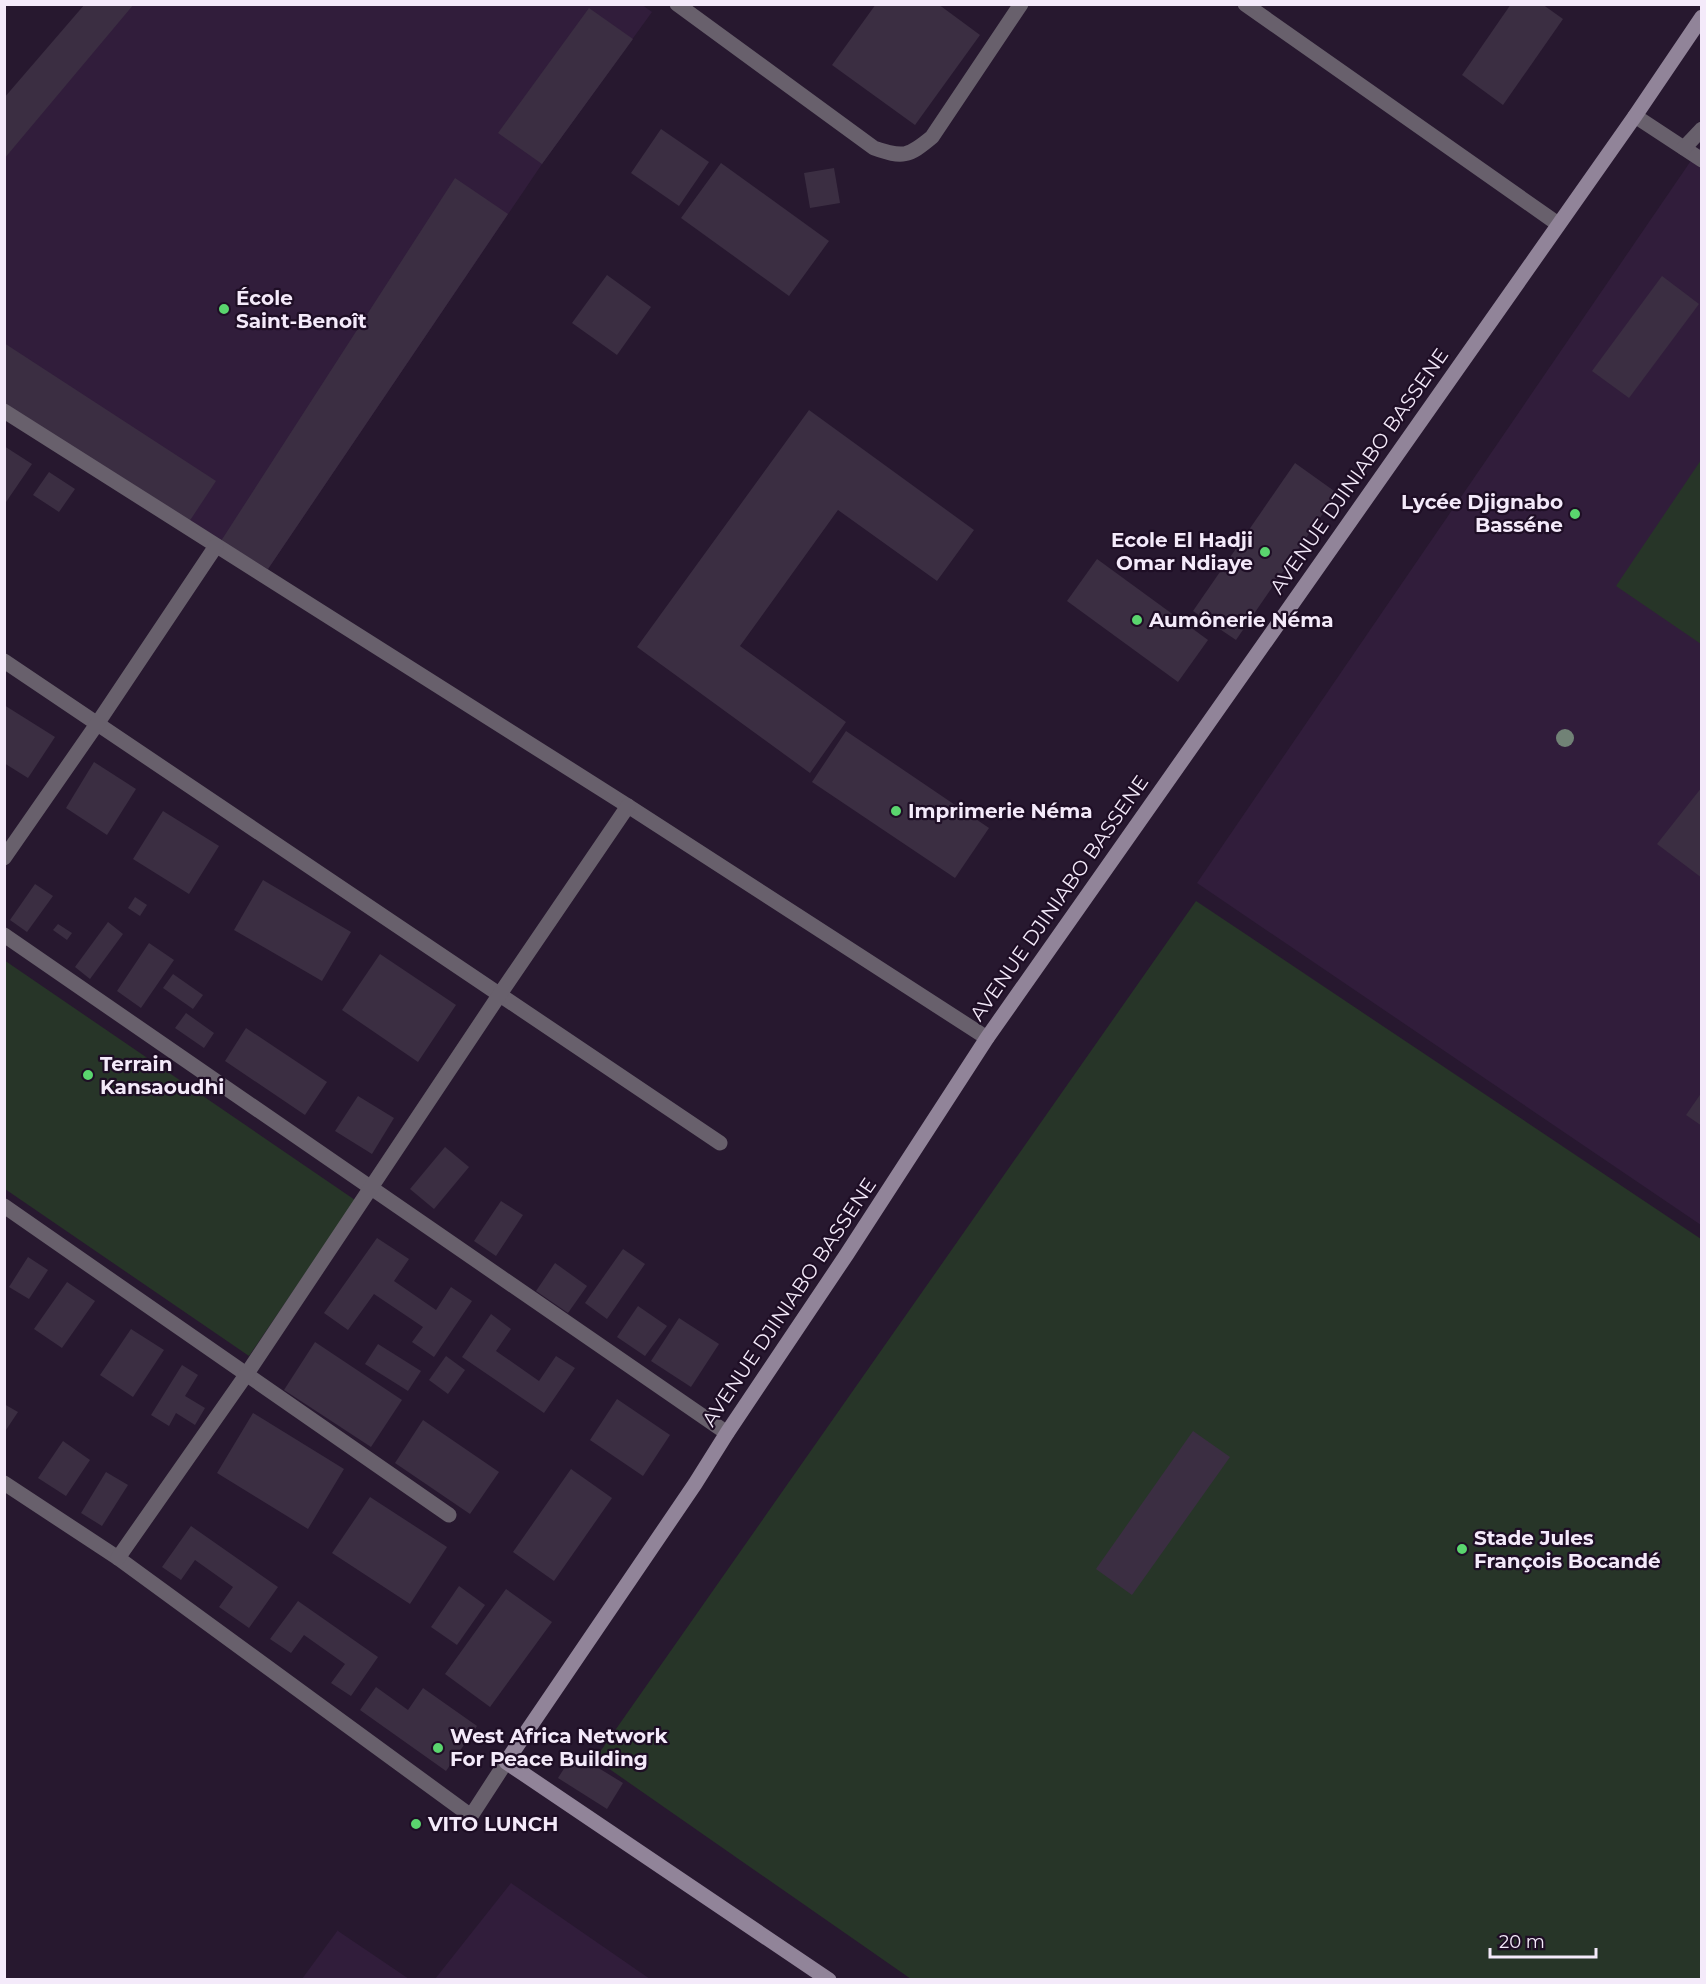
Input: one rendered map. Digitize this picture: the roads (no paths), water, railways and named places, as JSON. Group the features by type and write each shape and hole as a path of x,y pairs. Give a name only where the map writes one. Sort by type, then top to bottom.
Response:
{"main road":[{"name":"AVENUE DJINIABO BASSENE","path":"506,1762 688,1494 987,1038 1635,116 1701,17"},
{"path":"506,1762 829,1980"}],"street":[{"path":"677,4 874,148 897,156 916,151 932,137 1021,4"},
{"path":"1245,4 1558,224"},
{"path":"1635,116 1701,160"},
{"path":"1684,148 1701,129"},
{"path":"4,411 628,806 987,1038"},
{"path":"4,858 216,546"},
{"path":"4,661 720,1143"},
{"path":"4,1484 118,1558 246,1375 628,806"},
{"path":"4,935 727,1433"},
{"path":"4,1206 449,1515"},
{"name":"AVENUE DJINIABO BASSENE","path":"118,1558 471,1816 506,1762"}],"place":[{"name":"École Saint-Benoît","path":"224,309"},
{"name":"Lycée Djignabo Basséne","path":"1575,514"},
{"name":"Ecole El Hadji Omar Ndiaye","path":"1265,552"},
{"name":"Aumônerie Néma","path":"1137,620"},
{"name":"Imprimerie Néma","path":"896,811"},
{"name":"Terrain Kansaoudhi","path":"88,1075"},
{"name":"Stade Jules François Bocandé","path":"1462,1549"},
{"name":"West Africa Network For Peace Building","path":"438,1748"},
{"name":"VITO LUNCH","path":"416,1824"}]}
